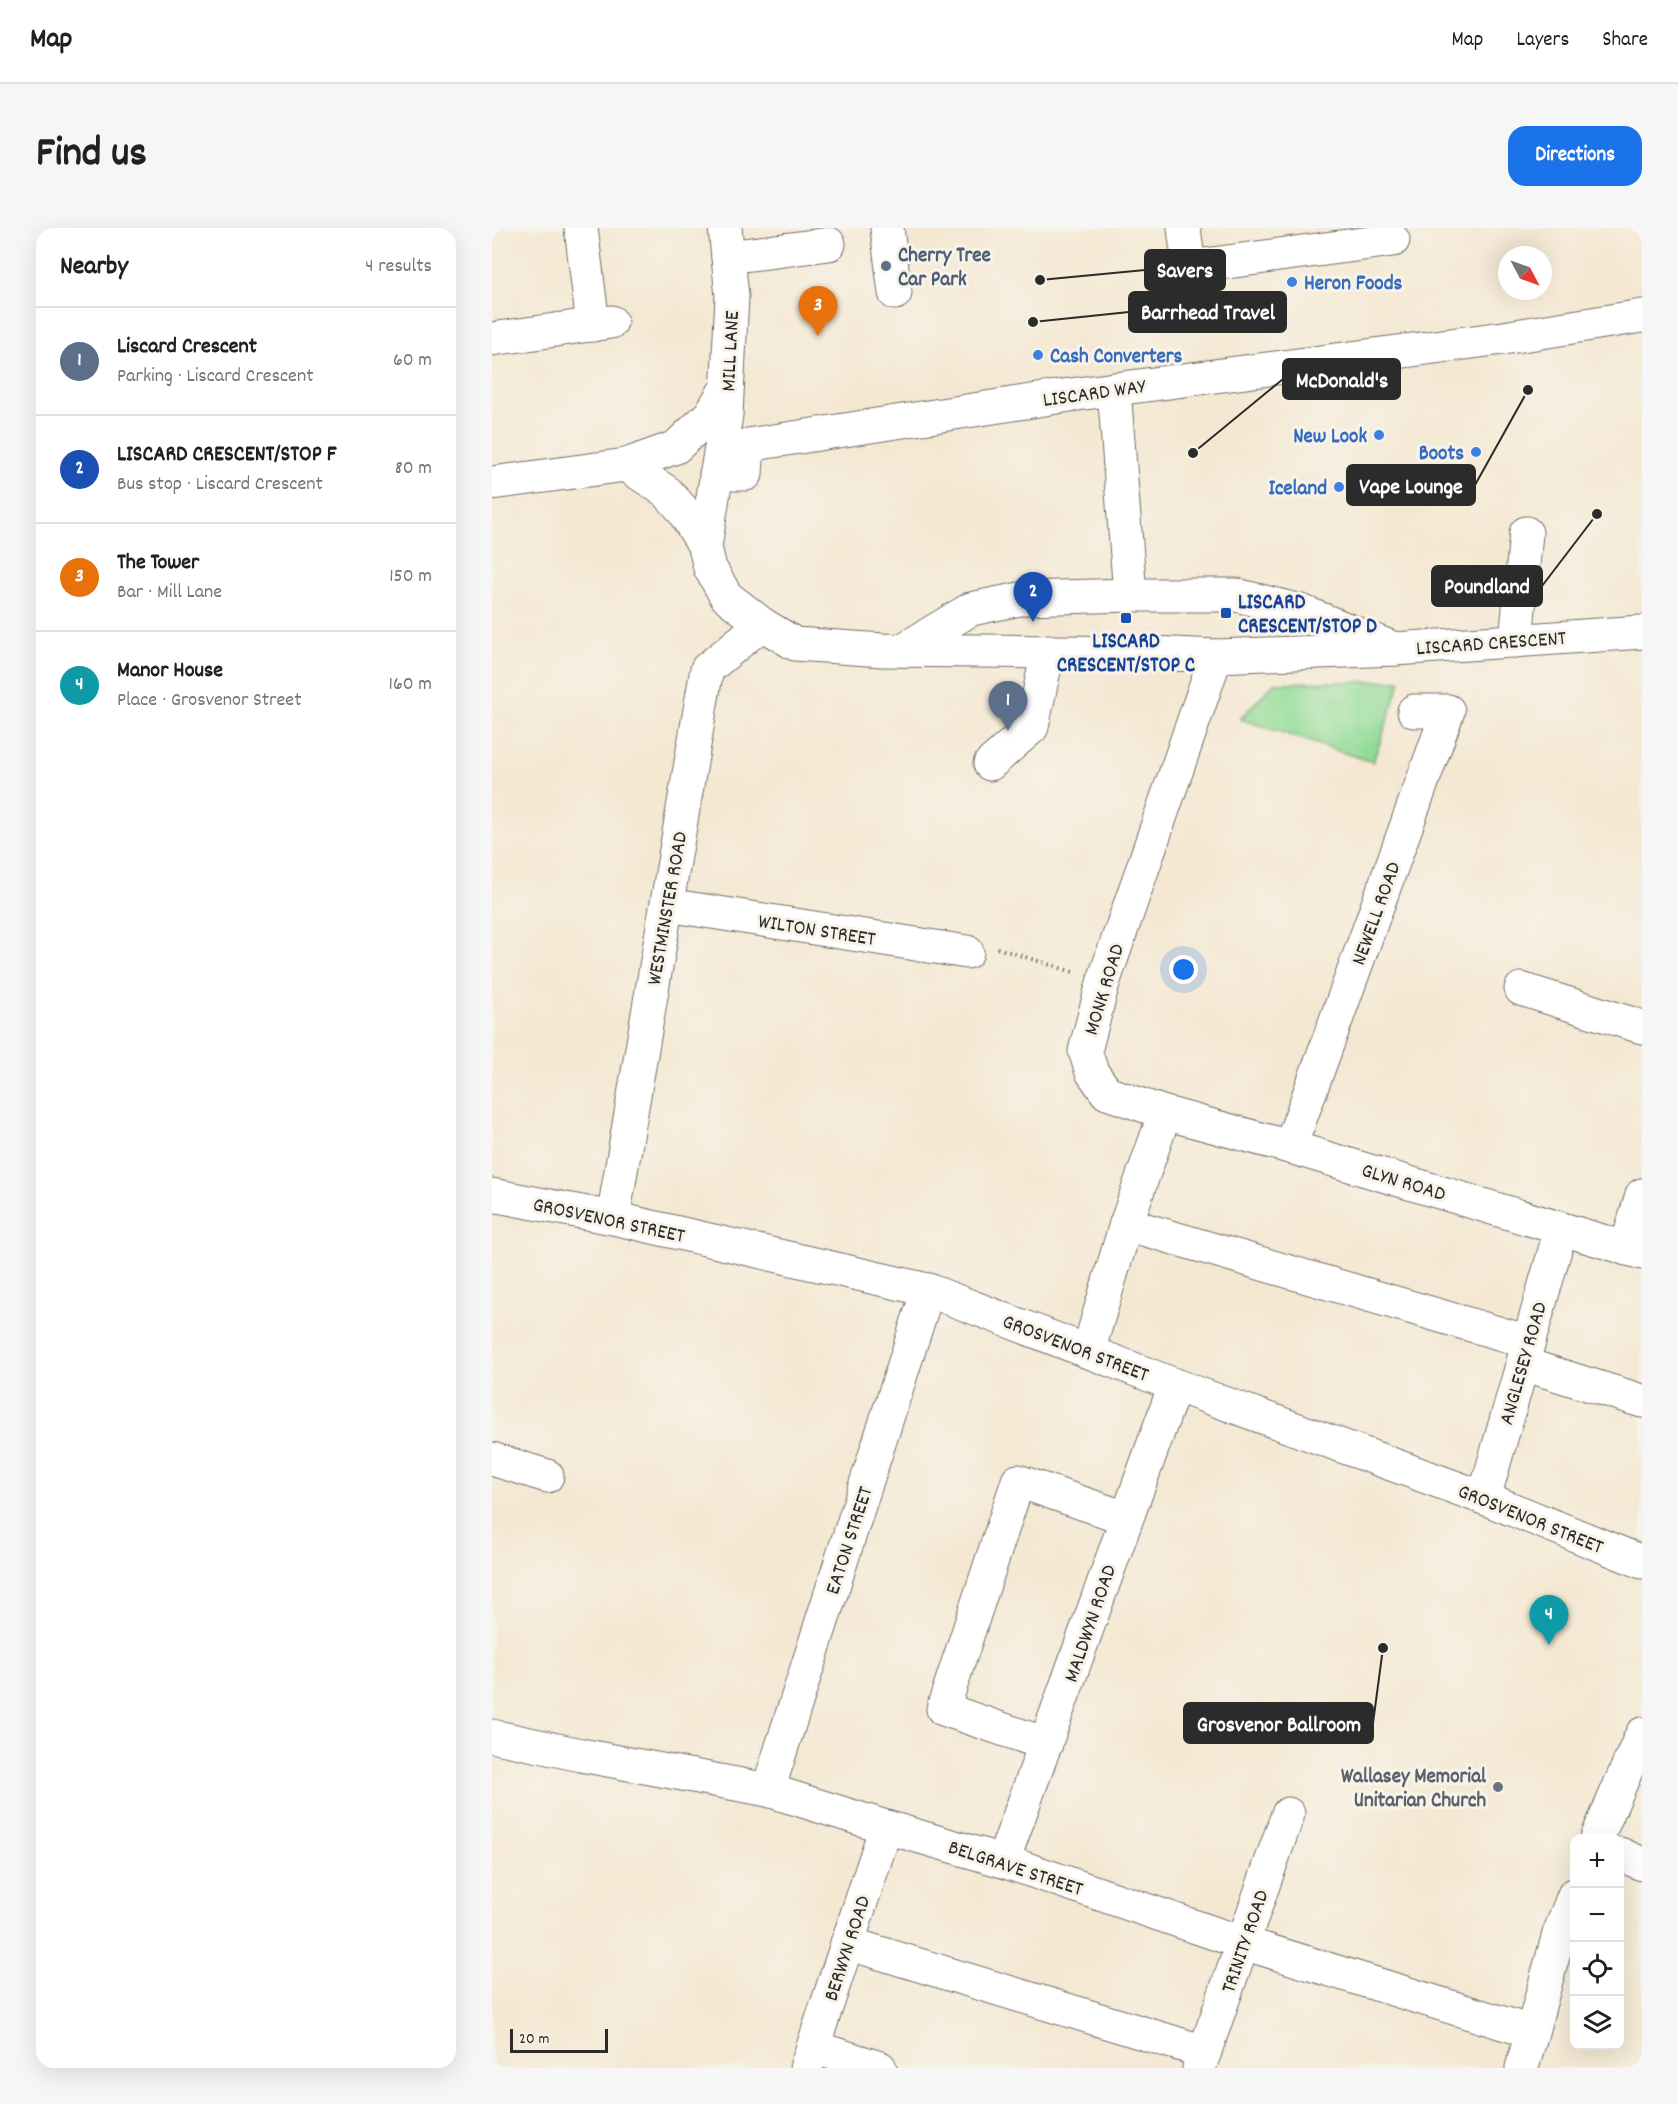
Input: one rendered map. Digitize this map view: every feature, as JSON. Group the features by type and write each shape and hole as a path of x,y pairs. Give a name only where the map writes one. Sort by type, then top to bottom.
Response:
{"street":[{"path":"492,339 602,323 581,228"},
{"path":"887,228 895,293"},
{"path":"1184,228 1189,267 1393,240"},
{"path":"726,243 829,244"},
{"name":"MILL LANE","path":"716,474 726,415 732,296 726,243"},
{"name":"LISCARD WAY","path":"716,474 746,474 748,445 1114,389 1503,338 1642,316"},
{"path":"492,483 626,465 676,447 710,415 728,385"},
{"path":"1114,389 1130,594"},
{"path":"626,465 667,492 682,509 705,547"},
{"name":"LISCARD CRESCENT","path":"716,474 705,547 710,568 726,596 762,624 795,644 903,650 1216,656 1395,649 1642,632"},
{"path":"1516,641 1526,533"},
{"path":"903,650 971,609 1025,598 1130,594 1236,595 1301,611 1395,649"},
{"name":"WESTMINSTER ROAD","path":"613,1218 706,669 762,624"},
{"path":"990,764 1032,727 1047,651"},
{"name":"MONK ROAD","path":"1165,1113 1107,1093 1092,1072 1085,1051 1103,982 1216,656"},
{"name":"NEWELL ROAD","path":"1290,1147 1448,711 1414,711"},
{"name":"WILTON STREET","path":"667,905 967,952"},
{"path":"1521,989 1642,1027"},
{"path":"1088,1352 1126,1224 1165,1113"},
{"name":"GLYN ROAD","path":"1165,1113 1290,1147 1634,1251"},
{"name":"GROSVENOR STREET","path":"492,1195 613,1218 928,1290 1175,1385 1484,1498 1642,1562"},
{"path":"1634,1251 1642,1195"},
{"path":"1126,1224 1526,1353 1642,1401"},
{"name":"ANGLESEY ROAD","path":"1484,1498 1561,1229"},
{"name":"EATON STREET","path":"768,1790 928,1290"},
{"name":"MALDWYN ROAD","path":"1003,1861 1175,1385"},
{"path":"492,1459 547,1476"},
{"path":"1046,1744 943,1709 1018,1480 1126,1518"},
{"path":"1599,1834 1642,1734"},
{"name":"BELGRAVE STREET","path":"492,1736 768,1790 1003,1861 1243,1943 1532,2032"},
{"name":"TRINITY ROAD","path":"1202,2060 1288,1814"},
{"name":"BERWYN ROAD","path":"810,2058 886,1827"},
{"path":"1624,1856 1642,1864"},
{"path":"1522,2068 1559,1934 1570,1907"},
{"path":"848,1943 1202,2060"},
{"path":"810,2058 880,2068"}],"path":[{"path":"967,952 999,947 1103,982"}],"green space":[{"path":"1401,681 1373,762 1240,719 1274,683"}],"place":[{"name":"Cherry Tree Car Park","path":"886,266"},
{"name":"Savers","path":"1040,280"},
{"name":"Heron Foods","path":"1292,282"},
{"name":"Barrhead Travel","path":"1033,322"},
{"name":"The Tower","path":"818,336"},
{"name":"Cash Converters","path":"1038,355"},
{"name":"Vape Lounge","path":"1528,390"},
{"name":"New Look","path":"1379,435"},
{"name":"Boots","path":"1476,452"},
{"name":"McDonald's","path":"1193,453"},
{"name":"Iceland","path":"1339,487"},
{"name":"Poundland","path":"1597,514"},
{"name":"LISCARD CRESCENT/STOP D","path":"1226,613"},
{"name":"LISCARD CRESCENT/STOP C","path":"1126,618"},
{"name":"LISCARD CRESCENT/STOP F","path":"1033,622"},
{"name":"Liscard Crescent","path":"1008,731"},
{"name":"Manor House","path":"1549,1645"},
{"name":"Grosvenor Ballroom","path":"1383,1648"},
{"name":"Wallasey Memorial Unitarian Church","path":"1498,1787"}]}
